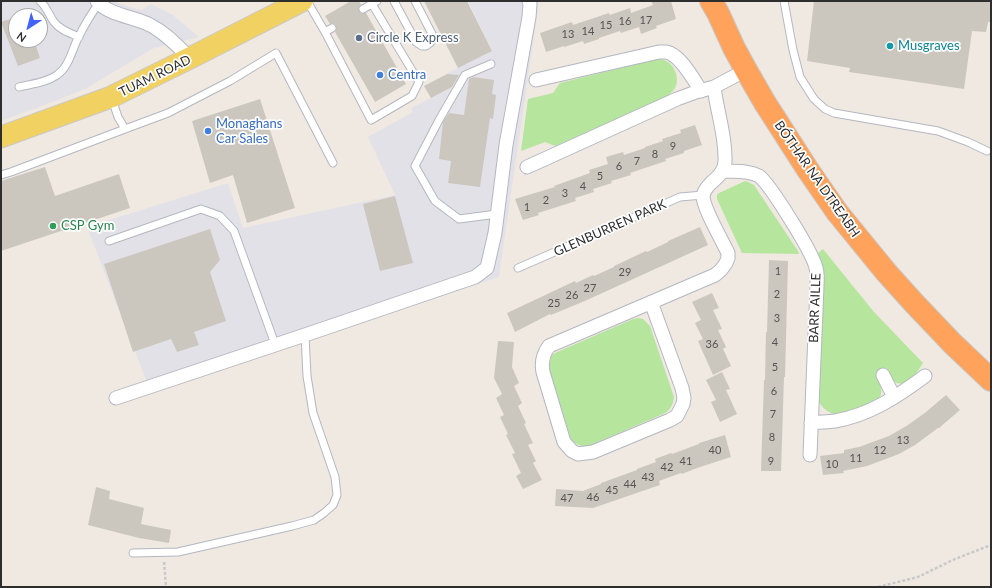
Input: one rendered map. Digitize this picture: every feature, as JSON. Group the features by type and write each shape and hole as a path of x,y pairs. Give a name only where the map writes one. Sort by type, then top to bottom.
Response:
{"highway":[{"name":"BÓTHAR NA DTREABH","path":"715,5 746,70 765,103 837,212 886,272 913,302 952,344 991,380"}],"main road":[{"name":"TUAM ROAD","path":"1,137 111,97 302,1"}],"street":[{"path":"116,398 475,276 487,268 495,233 506,145 529,17 529,1"},
{"path":"98,2 111,11 150,24 166,35 190,58"},
{"path":"536,80 659,52 666,52 673,55 683,65 702,91"},
{"path":"526,167 676,99 714,88 746,70"},
{"path":"651,302 682,388 684,398 677,416 593,452 578,454 572,451 564,442 541,366 545,351 549,346 651,302 715,275 721,270 728,258 728,252 709,215 704,203 703,195 706,189 721,174 725,162 724,139 714,88"},
{"name":"BARR AILLE","path":"722,171 747,172 759,176 766,183 806,244 816,267 817,286 810,455"},
{"path":"883,375 894,397"},
{"path":"811,423 835,421 868,411 894,397 925,376"}],"lane":[{"path":"40,1 48,10 55,23 65,32 78,37"},
{"path":"307,1 371,120 412,96 419,82 374,2 363,9"},
{"path":"394,1 413,38 422,46 426,46 430,44 432,34 415,1"},
{"path":"784,1 792,50 800,77 814,99 825,109 834,113 938,131 987,151"},
{"path":"19,88 47,80 58,74 67,63 78,37 98,2"},
{"path":"325,32 332,28"},
{"path":"1,175 168,113 230,82 276,53 333,163"},
{"path":"491,64 465,75 415,166 435,201 459,219 498,214"},
{"path":"111,97 118,117 125,129"},
{"name":"GLENBURREN PARK","path":"518,268 680,197 703,195"},
{"path":"110,242 201,209 220,216 234,231 275,344"},
{"path":"133,553 178,552 292,526 314,520 333,505 337,495 335,477 313,413 307,376 305,335"}],"path":[{"path":"878,587 918,577 955,559 991,545"},
{"path":"163,552 166,587"}],"shaded area":[{"path":"1,1 114,1 141,10 151,4 173,15 199,37 154,48 85,89 1,121"},
{"path":"468,1 539,1 499,277 151,393 87,227 228,183 243,228 395,195 368,137 413,112 411,108 453,87 446,74 492,51"}],"green space":[{"path":"659,59 670,63 675,70 677,79 677,83 673,91 663,99 555,146 545,142 521,151 528,99 553,93 560,83"},
{"path":"745,181 754,185 799,254 742,253 717,199 717,195"},
{"path":"823,249 874,312 923,363 913,378 902,384 897,383 890,377 886,368 876,373 881,386 878,399 865,406 837,414 826,410 822,407 818,400 817,254"},
{"path":"638,318 643,319 650,326 674,397 672,405 668,411 663,414 586,447 582,446 571,439 549,368 551,356"}],"building":[{"path":"351,1 359,1 361,5 359,7 359,11 361,13 366,13 406,84 375,102 335,32 336,26 334,24 330,24 325,16"},
{"path":"424,1 467,1 492,51 458,68"},
{"path":"651,1 671,1 676,19 656,26 657,28 641,34 639,27 621,33 620,31 584,44 583,41 546,52 540,33 572,22 573,25 609,13 610,15 630,8 631,13 653,5"},
{"name":"Musgraves","path":"814,1 991,1 991,22 988,22 986,32 972,31 964,89 849,72 850,68 807,61"},
{"path":"8,20 8,40 1,22"},
{"path":"11,48 37,48 40,58 18,66"},
{"path":"447,74 459,75 452,87 431,98 424,86"},
{"path":"473,77 494,80 492,94 496,95 493,119 490,118 480,187 448,183 451,161 439,159 443,122 449,113 464,115 469,79"},
{"path":"260,99 295,208 247,223 233,175 210,183 192,121"},
{"path":"695,125 702,145 665,159 666,161 630,173 631,175 611,181 612,183 593,189 594,192 575,198 576,201 538,213 539,215 523,220 515,199 555,187 554,186 590,173 589,170 608,164 606,157 623,152 624,155 645,148 663,141 662,139 681,133 680,130"},
{"path":"45,167 55,196 119,174 130,208 1,251 1,181"},
{"path":"395,196 413,263 380,271 363,204"},
{"path":"700,227 708,245 587,300 551,315 550,314 515,332 507,313 575,281 576,283 593,275 594,276"},
{"path":"210,229 220,260 210,272 226,321 194,332 199,345 177,352 171,339 133,352 104,264"},
{"path":"769,260 788,261 781,471 761,471"},
{"path":"712,293 719,308 713,310 722,329 718,330 726,347 723,349 731,366 713,375 698,341 703,339 695,323 701,320 692,302"},
{"path":"498,341 514,342 512,367 519,383 514,386 522,403 518,406 526,423 524,424 533,443 528,445 536,461 533,463 542,480 523,489 516,476 521,473 512,454 515,453 506,435 508,434 500,417 504,415 496,398 502,394 494,378"},
{"path":"722,372 730,389 726,390 737,414 720,422 711,402 716,400 706,380"},
{"path":"946,395 960,410 939,428 915,445 899,454 867,466 843,471 844,473 823,475 820,456 844,453 844,450 859,447 889,436 908,425"},
{"path":"725,435 731,457 659,481 660,485 593,508 555,506 556,489 583,491 656,462 655,459"},
{"path":"96,487 110,491 109,499 144,508 141,524 171,530 169,543 139,538 88,525"}],"place":[{"name":"Circle K Express","path":"359,38"},
{"name":"Musgraves","path":"890,46"},
{"name":"Centra","path":"380,75"},
{"name":"Monaghans Car Sales","path":"208,131"},
{"name":"CSP Gym","path":"53,226"}]}
